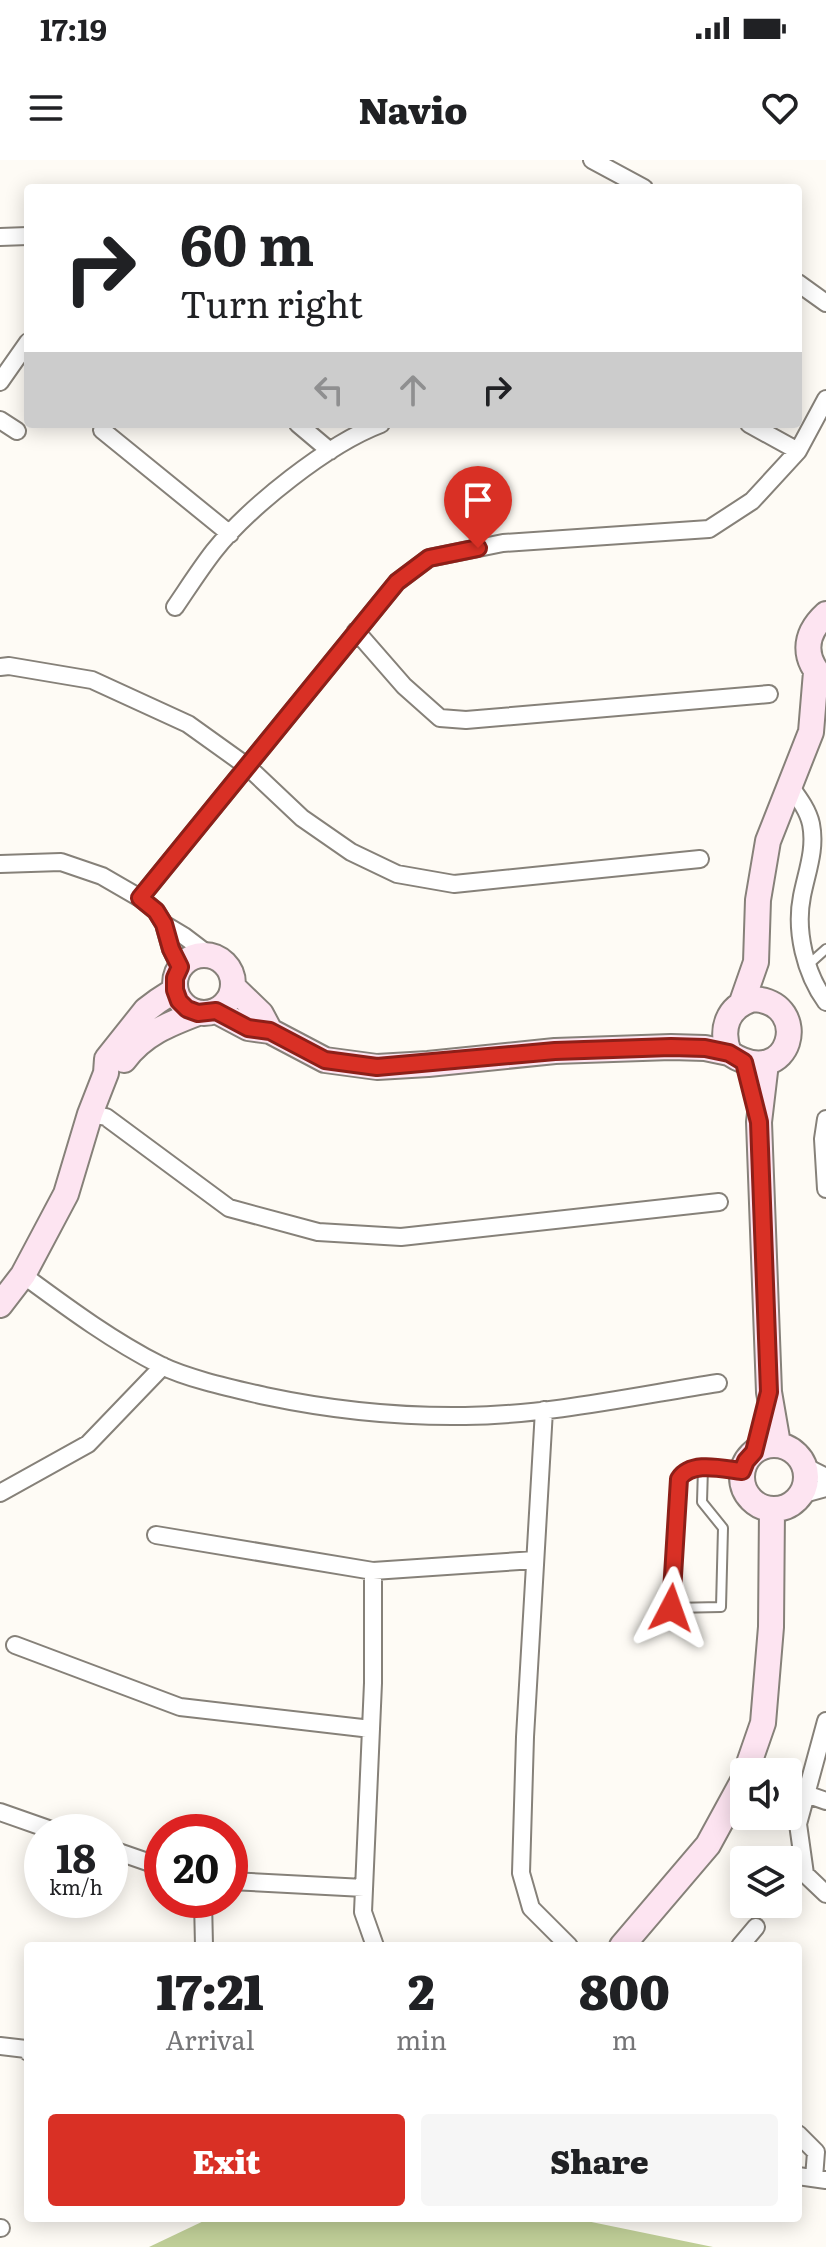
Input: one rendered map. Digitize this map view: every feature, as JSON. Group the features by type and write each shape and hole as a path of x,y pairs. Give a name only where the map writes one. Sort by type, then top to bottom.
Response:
{"street":[{"path":"592,160 637,184"},
{"path":"0,237 24,236"},
{"path":"802,286 826,303"},
{"path":"0,382 24,348"},
{"path":"140,898 397,582 429,558 503,543 709,529 752,501 798,451 826,399"},
{"path":"0,420 17,431"},
{"path":"303,428 330,451"},
{"path":"175,607 215,550 263,499 330,451 373,428"},
{"path":"756,428 798,451"},
{"path":"102,430 230,534"},
{"path":"742,1002 756,962 758,900 768,841 818,723 821,676 810,660 808,647 810,634 826,614"},
{"path":"356,631 404,686 440,718 466,720 769,694"},
{"path":"0,667 92,680 188,724 248,767 302,818 351,852 397,874 454,884 700,859"},
{"path":"790,786 811,822 813,850 801,900 800,928 813,981 826,1002"},
{"path":"811,833 826,843"},
{"path":"0,864 61,862 102,876 140,898 156,911 164,924 178,979 179,1001 187,1009 207,1012 248,1028 270,1031 325,1060 377,1067 555,1051 671,1047 705,1048 746,1059 775,1058 783,1051 789,1031 787,1020 773,1004 753,999 742,1002 731,1010 724,1036 746,1059 759,1122 769,1392 778,1444"},
{"path":"106,1073 120,1065 141,1041 155,1031 228,1001 233,987 227,967 164,924"},
{"path":"0,1305 23,1275 66,1194 106,1073 107,1059 146,1010 178,979 188,959 209,955"},
{"path":"756,962 773,1004"},
{"path":"233,987 261,1014 270,1031"},
{"path":"671,1047 726,1024"},
{"path":"90,1114 106,1117 229,1208 318,1232 401,1237 719,1202"},
{"path":"826,1119 823,1139 826,1189"},
{"path":"23,1275 84,1321 163,1366 237,1390 328,1408 390,1415 467,1416 544,1410 718,1383"},
{"path":"0,1493 88,1444 163,1366"},
{"path":"748,1461 761,1447 778,1444 791,1449 816,1472 800,1495 782,1508 761,1506 745,1491 748,1461 769,1392"},
{"path":"544,1410 525,1737 521,1873 531,1908 565,1942"},
{"path":"800,1495 826,1488"},
{"path":"751,1758 763,1723 771,1627 772,1509"},
{"path":"156,1535 373,1571 535,1560"},
{"path":"373,1571 371,1729 363,1912 374,1942"},
{"path":"15,1645 180,1707 371,1729"},
{"path":"826,1721 798,1824 805,1874 826,1894"},
{"path":"806,1794 826,1801"},
{"path":"625,1942 708,1845 730,1805"},
{"path":"0,1812 24,1820"},
{"path":"248,1882 364,1888"},
{"path":"203,1918 204,1942"},
{"path":"743,1942 756,1927"},
{"path":"0,2046 24,2049"},
{"path":"802,2138 816,2152 813,2178"}],"lane":[{"path":"808,965 826,949"},
{"path":"703,1468 702,1502 723,1528 721,1607 671,1608 679,1479 686,1470 694,1467 748,1461"}],"green space":[{"path":"202,2222 591,2222 713,2247 149,2247"}],"route":[{"path":"478,548 429,558 397,582 140,898 156,911 164,924 180,967 175,978 175,990 179,1001 187,1009 198,1013 216,1011 248,1028 270,1031 325,1060 377,1067 555,1051 671,1047 705,1048 729,1053 744,1062 759,1122 769,1392 754,1452 742,1471 694,1467 686,1470 679,1479 671,1608"}]}
